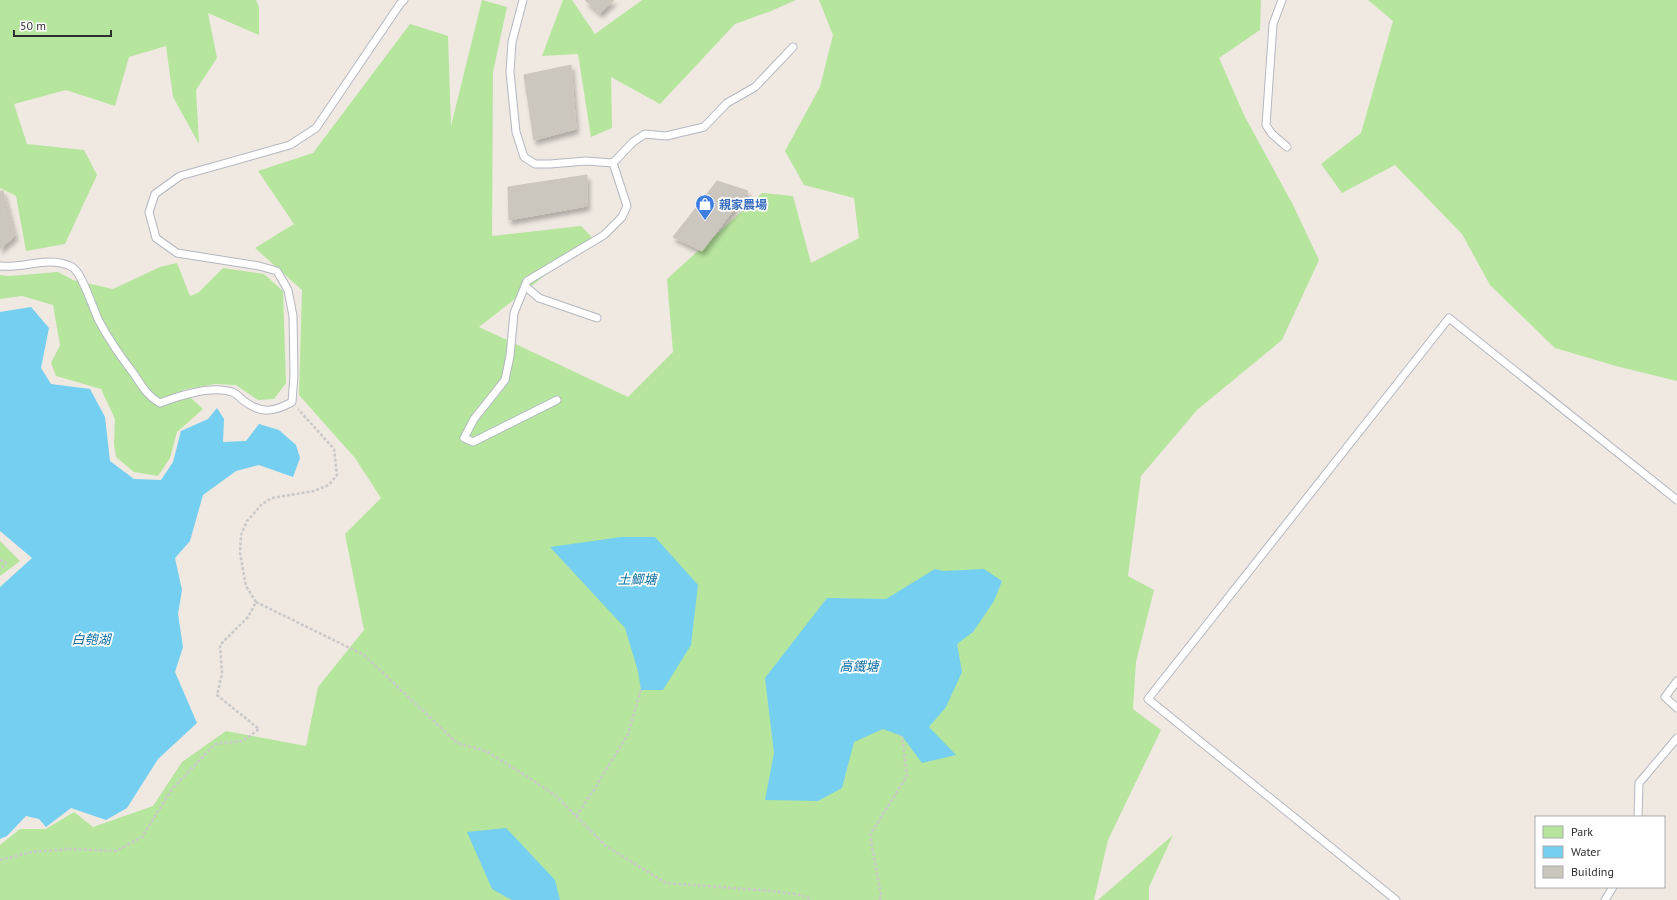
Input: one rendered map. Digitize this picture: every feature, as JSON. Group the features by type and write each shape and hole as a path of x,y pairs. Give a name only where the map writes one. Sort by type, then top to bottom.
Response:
{"lane":[{"path":"0,266 11,267 37,262 58,262 73,267 80,277 98,320 117,352 143,389 151,398 160,403 204,391 218,390 232,392 254,408 261,410 278,409 292,402 294,375 293,316 288,290 277,271 259,266 177,253 156,238 149,212 155,194 180,176 290,144 316,128 365,54 404,0"},
{"path":"523,0 512,42 510,72 516,132 524,157 535,164 586,161 613,162 633,142 645,134 666,136 704,127 727,103 755,87 793,47"},
{"path":"1282,0 1273,24 1266,125 1272,134 1287,147"},
{"path":"557,400 473,442 464,438 474,419 505,380 510,356 514,313 527,281 604,235 622,217 627,206 613,162"},
{"path":"525,286 539,298 597,318"},
{"path":"1396,900 1148,700 1449,318 1677,500"},
{"path":"1677,681 1665,697 1677,708"},
{"path":"1638,816 1639,783 1677,738"},
{"path":"1605,900 1612,888"}],"path":[{"path":"292,402 334,449 337,475 329,485 314,491 272,498 262,504 247,521 241,535 240,553 246,586 256,602 364,655 457,743 486,751 555,795 606,846 666,883 773,891 801,895 812,900"},
{"path":"0,560 6,563 0,570"},
{"path":"0,860 32,852 70,849 116,851 142,837 172,789 215,744 243,741 259,729 217,695 222,674 220,645 248,618 256,602"},
{"path":"576,816 628,734 641,690"},
{"path":"880,900 881,895 870,835 907,776 902,736"}],"green space":[{"path":"0,0 256,0 259,7 259,35 208,13 217,58 196,90 199,144 173,97 166,46 129,57 115,106 66,90 14,104 27,144 84,150 97,175 65,244 26,251 16,196 0,188"},
{"path":"482,0 507,7 493,72 492,236 581,226 593,238 479,327 628,397 673,352 667,279 762,193 793,196 811,263 859,238 854,198 804,185 785,151 820,87 833,35 819,0 1261,0 1260,30 1219,58 1244,115 1293,205 1319,260 1282,340 1197,410 1141,476 1128,576 1154,590 1136,662 1133,709 1161,730 1108,840 1094,900 0,900 0,845 20,829 46,829 74,812 93,827 153,806 182,762 226,731 306,746 318,687 364,630 345,534 381,498 355,458 299,395 302,290 255,248 294,224 258,171 313,153 410,24 448,36 451,126"},
{"path":"563,0 572,0 595,34 642,0 796,0 735,24 660,104 611,77 612,128 591,137 578,54 542,56"},
{"path":"1368,0 1677,0 1677,381 1616,366 1555,348 1490,285 1462,234 1395,165 1342,193 1321,164 1361,133 1393,21"},
{"path":"177,263 190,296 198,293 223,268 264,274 283,291 286,383 274,399 258,400 236,385 215,384 182,390 203,409 177,432 170,458 158,476 134,472 116,457 114,444 115,419 101,389 56,376 51,363 60,345 53,305 22,296 0,299 0,275 9,276 58,272 73,280 113,289 160,267"},
{"path":"0,541 20,561 0,576"},
{"path":"1173,835 1149,887 1149,900 1098,900"}],"water":[{"name":"白匏湖","path":"31,307 49,328 41,368 51,384 90,389 105,417 110,461 134,479 161,480 173,462 181,431 208,419 217,408 224,419 223,442 246,441 259,424 279,430 296,445 300,458 293,477 259,465 236,471 203,495 190,541 175,558 182,590 178,614 183,647 175,672 197,723 158,759 127,808 106,820 71,808 46,827 39,819 26,816 7,836 0,839 0,587 32,558 0,531 0,312"},
{"name":"土鯽塘","path":"621,537 655,537 698,585 691,645 663,690 641,690 638,671 625,628 550,547"},
{"name":"高鐵塘","path":"935,569 943,571 984,569 1002,581 994,601 973,632 957,644 962,672 946,707 929,727 956,755 922,763 902,736 883,729 854,742 842,788 818,801 765,800 774,753 765,678 827,598 886,599"},
{"path":"506,828 555,880 560,900 512,900 492,889 467,832"}],"building":[{"path":"585,0 614,0 600,13"},
{"path":"571,65 576,129 534,140 524,75"},
{"path":"587,175 587,206 509,220 508,187"},
{"name":"親家農場","path":"717,181 748,191 702,251 673,237"},
{"path":"0,191 3,191 15,236 0,249"}],"place":[{"name":"親家農場","path":"705,221"}]}
